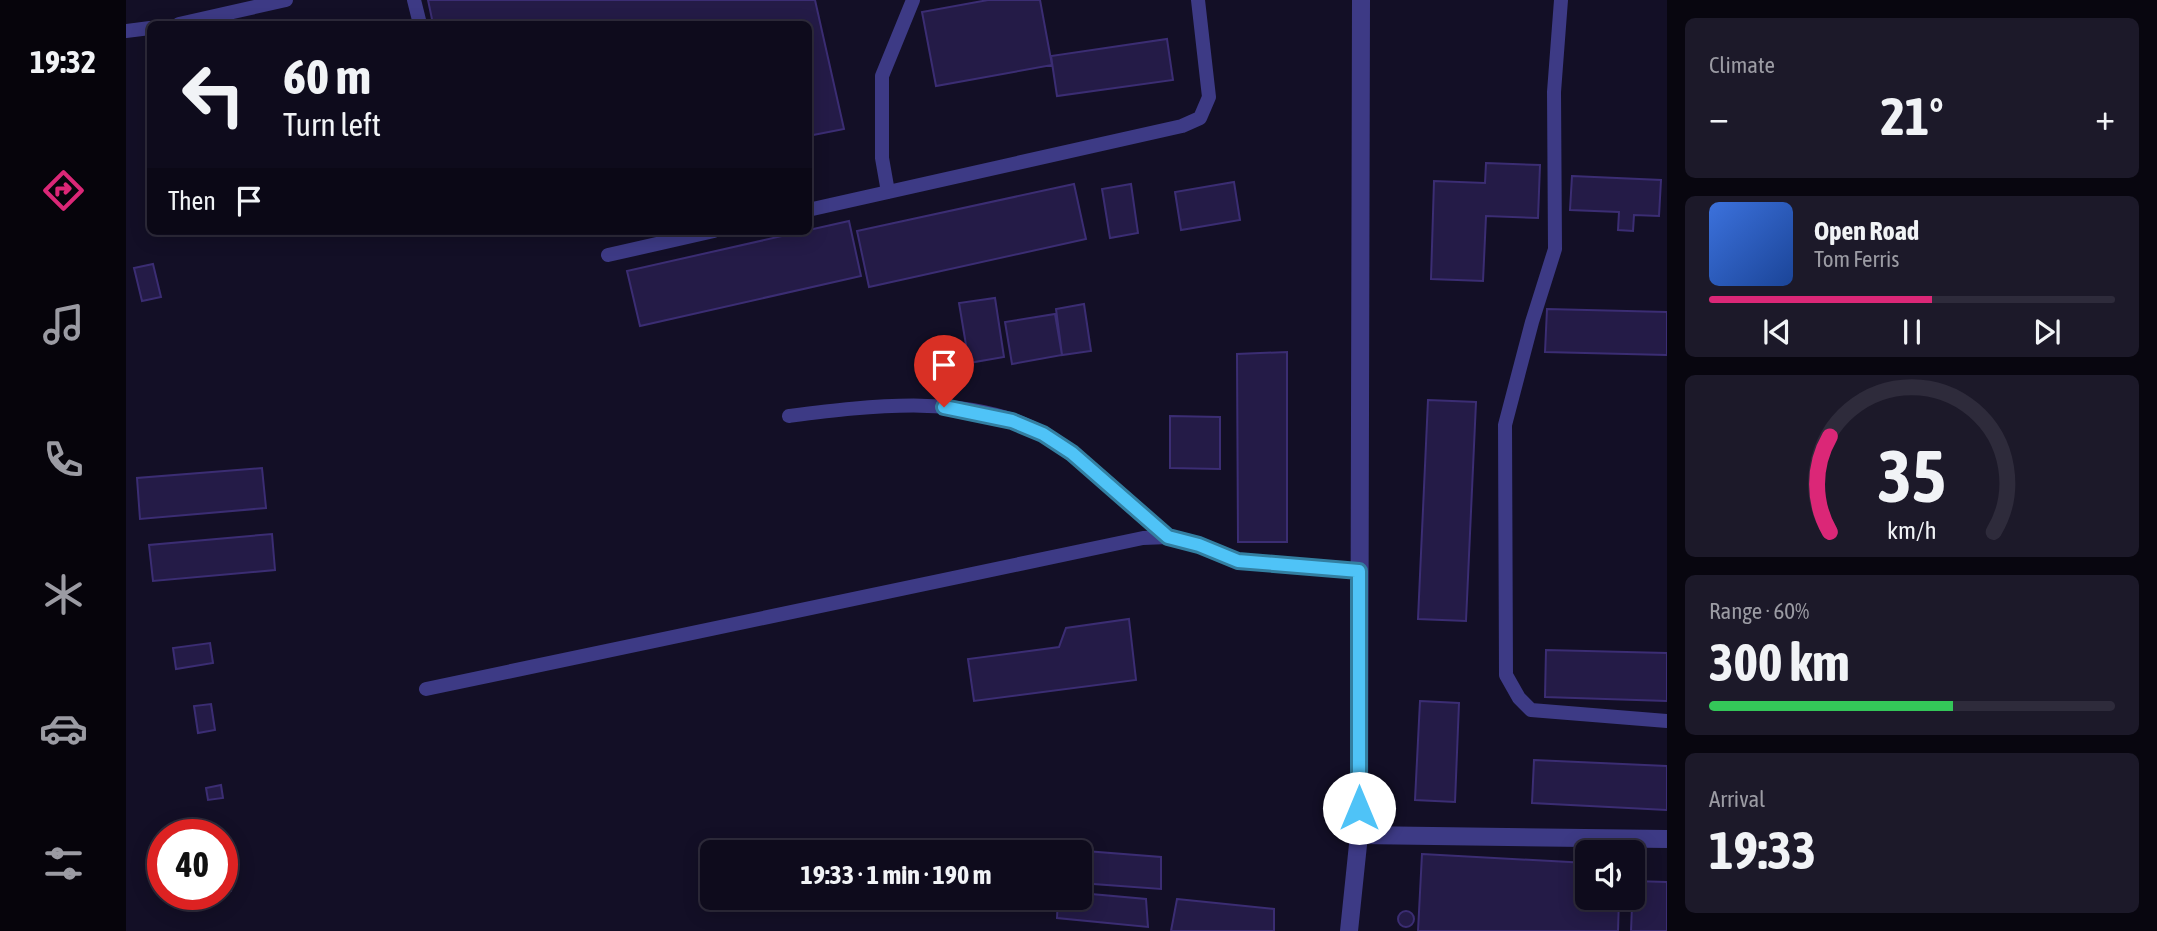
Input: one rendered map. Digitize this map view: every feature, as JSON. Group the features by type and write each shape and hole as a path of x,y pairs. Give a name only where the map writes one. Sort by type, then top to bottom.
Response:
{"street":[{"path":"1349,931 1359,835 1361,0"},
{"path":"1359,835 1667,839"}],"lane":[{"path":"192,21 286,0"},
{"path":"414,0 419,21"},
{"path":"888,192 882,158 883,76 913,0"},
{"path":"812,209 1182,125 1200,118 1209,97 1198,0"},
{"path":"1561,0 1553,92 1555,249 1532,322 1505,425 1506,675 1519,698 1531,710 1667,721"},
{"path":"126,31 147,28"},
{"path":"608,255 696,235"},
{"path":"789,416 877,407 944,407 1012,421 1043,434 1072,453 1168,537"},
{"path":"426,689 1143,538 1168,537 1199,545 1238,561 1359,571"}],"building":[{"path":"428,0 815,0 844,129 812,135 812,21 432,21"},
{"path":"988,0 1040,0 1052,65 936,86 922,12"},
{"path":"1167,39 1173,80 1057,96 1051,56"},
{"path":"1486,163 1540,165 1538,218 1486,216 1483,281 1431,279 1434,181 1485,183"},
{"path":"1572,176 1661,180 1659,216 1634,215 1633,231 1618,230 1619,212 1570,210"},
{"path":"1234,182 1240,220 1181,230 1175,192"},
{"path":"1074,184 1086,239 869,287 857,231"},
{"path":"1131,184 1138,233 1110,238 1102,189"},
{"path":"849,221 861,276 640,326 627,271 787,235 812,235 812,229"},
{"path":"153,264 161,297 142,301 134,268"},
{"path":"995,298 1004,357 969,363 959,303"},
{"path":"1084,304 1091,351 1062,355 1056,309"},
{"path":"1547,309 1667,312 1667,355 1545,352"},
{"path":"1055,314 1062,355 1012,364 1005,322"},
{"path":"1287,352 1287,542 1238,542 1237,354"},
{"path":"1428,400 1476,402 1466,621 1418,619"},
{"path":"1170,416 1220,417 1220,469 1170,468"},
{"path":"262,468 266,508 140,519 137,478"},
{"path":"272,534 275,570 153,581 149,545"},
{"path":"1129,619 1136,680 974,701 968,659 1059,647 1066,628"},
{"path":"210,643 213,663 176,669 173,648"},
{"path":"1546,650 1667,653 1667,701 1545,697"},
{"path":"1420,701 1459,703 1455,802 1415,800"},
{"path":"211,704 215,730 198,733 194,706"},
{"path":"1534,760 1667,766 1667,810 1532,803"},
{"path":"221,785 223,798 208,800 206,788"},
{"path":"1092,852 1161,857 1161,889 1092,884"},
{"path":"1422,854 1575,862 1575,910 1619,910 1618,931 1418,931"},
{"path":"1645,881 1667,882 1667,931 1631,931 1632,910 1645,910"},
{"path":"1092,894 1146,899 1148,927 1057,918 1057,910 1092,910"},
{"path":"1177,899 1274,909 1274,931 1171,931"},
{"path":"1403,911 1409,911 1414,919 1412,925 1403,927 1398,922 1398,916"}],"route":[{"path":"944,407 1012,421 1043,434 1072,453 1168,537 1199,545 1238,561 1359,571 1359,808"}]}
